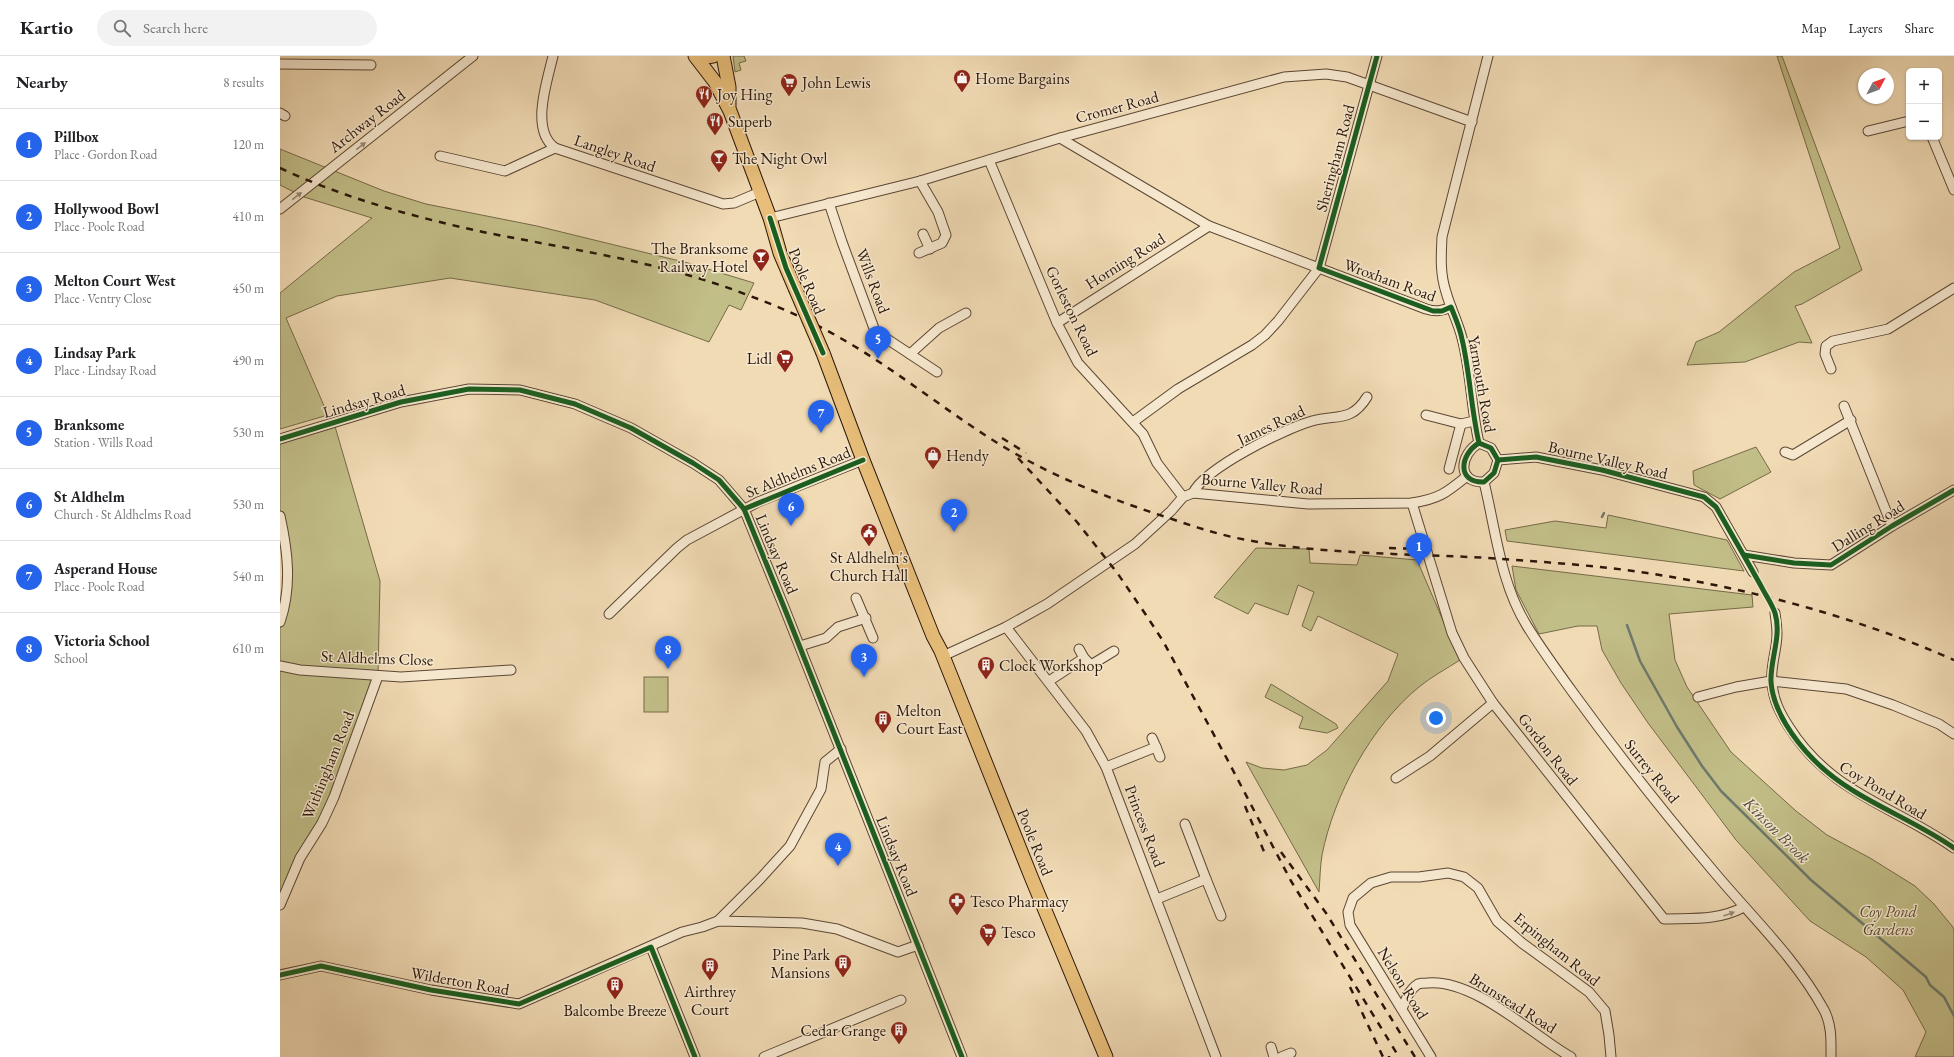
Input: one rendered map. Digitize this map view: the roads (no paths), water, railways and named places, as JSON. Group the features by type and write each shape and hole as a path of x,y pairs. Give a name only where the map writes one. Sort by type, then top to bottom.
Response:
{"highway":[{"path":"696,56 706,58 713,56"},
{"name":"Poole Road","path":"696,56 715,82 730,111 770,218 780,253 823,353 862,460 1106,1057"},
{"name":"Poole Road","path":"723,56 729,87 730,111"}],"street":[{"name":"Archway Road","path":"280,209 473,56"},
{"name":"Langley Road","path":"553,56 540,119 546,139 555,148 723,204 734,203 760,192"},
{"name":"Sheringham Road","path":"1133,422 1178,389 1259,339 1278,321 1320,268 1377,56"},
{"name":"Yarmouth Road","path":"1479,443 1474,421 1462,337 1445,291 1441,268 1442,237 1488,56"},
{"path":"280,64 371,65"},
{"name":"Cromer Road","path":"770,218 920,181 1060,138 1284,77 1326,74 1347,77 1472,122"},
{"path":"1868,131 1906,123"},
{"name":"Wroxham Road","path":"1060,138 1209,226 1433,311 1442,311 1451,307"},
{"path":"1933,140 1954,190"},
{"path":"440,156 505,171 555,148"},
{"name":"Gorleston Road","path":"989,160 1057,323 1078,363 1133,422 1149,443 1163,472 1183,497"},
{"path":"920,181 938,212 946,235 942,243 920,254"},
{"name":"Wills Road","path":"829,203 875,331 937,372"},
{"name":"Horning Road","path":"1057,323 1209,226"},
{"path":"924,234 930,248"},
{"path":"1831,369 1825,354 1826,346 1834,341 1888,329 1954,288"},
{"path":"910,354 939,328 966,313"},
{"name":"Lindsay Road","path":"280,439 401,402 469,389 520,390 575,404 631,428 706,471 723,485 744,509 841,749 962,1057"},
{"name":"James Road","path":"1193,493 1196,487 1222,466 1259,443 1313,421 1353,413 1367,397"},
{"path":"1844,406 1851,420 1892,526"},
{"path":"1426,415 1461,424 1474,421"},
{"path":"1785,452 1793,455 1851,420"},
{"path":"1449,469 1461,424"},
{"path":"1479,443 1491,448 1498,460 1494,473 1484,482 1472,481 1467,476 1464,469 1464,461 1470,448 1479,443"},
{"name":"Bourne Valley Road","path":"1498,460 1536,457 1608,472 1696,495 1710,501 1716,507 1744,555"},
{"name":"St Aldhelms Road","path":"609,614 687,540 744,509 862,460"},
{"name":"Bourne Valley Road","path":"942,654 974,642 1006,627 1047,604 1135,544 1171,511 1183,497 1193,493 1308,504 1412,503 1428,501 1443,495 1467,476"},
{"name":"Surrey Road","path":"1484,482 1500,561 1508,588 1527,626 1602,732 1744,907 1804,978 1825,1012 1832,1033 1831,1057"},
{"name":"Dalling Road","path":"1744,555 1794,563 1831,565 1892,526 1954,490"},
{"name":"Gordon Road","path":"1412,503 1452,633 1464,658 1493,703 1664,919 1714,918 1729,915 1744,907"},
{"path":"280,516 288,549 288,595 280,622"},
{"path":"1744,555 1753,572"},
{"path":"856,598 866,618 873,638"},
{"name":"Coy Pond Road","path":"1775,613 1777,634 1771,681 1777,708 1796,738 1814,760 1834,778 1868,800 1936,835 1954,848"},
{"path":"800,646 826,638 838,627 866,618"},
{"name":"Princess Road","path":"1006,627 1086,731 1106,767 1216,1057"},
{"path":"1079,649 1090,665 1114,651"},
{"path":"1049,681 1084,658"},
{"name":"St Aldhelms Close","path":"280,666 300,670 401,677 498,673 511,670"},
{"name":"Withingham Road","path":"280,905 300,858 322,824 331,804 378,676"},
{"path":"1698,697 1736,687 1771,681 1846,689 1893,705 1939,724 1954,734"},
{"path":"1396,778 1430,756 1493,703"},
{"path":"1106,767 1154,743 1160,756"},
{"path":"718,921 760,879 790,846 821,789 825,762 841,749"},
{"path":"1185,824 1221,916"},
{"name":"Erpingham Road","path":"1350,926 1348,912 1353,898 1371,883 1391,877 1419,877 1448,872 1464,877 1478,888 1497,921 1522,943 1589,992 1605,1011 1610,1035 1611,1057"},
{"path":"1157,899 1206,880"},
{"name":"Wilderton Road","path":"280,975 321,966 430,990 519,1004 682,932 718,921 802,923 837,929 898,952 918,945"},
{"name":"Nelson Road","path":"1350,926 1431,1057"},
{"path":"651,947 695,1057"},
{"name":"Brunstead Road","path":"1402,1009 1408,994 1419,984 1437,982 1456,985 1505,1012 1571,1057"},
{"path":"764,1057 901,1000"},
{"path":"1271,1047 1274,1057"},
{"path":"1281,1057 1291,1053"}],"waterway":[{"name":"Kinson Brook","path":"1602,517 1604,513"},
{"name":"Kinson Brook","path":"1627,625 1640,661 1677,727 1702,766 1721,791 1811,880 1926,977 1930,985 1944,997 1954,1016"}],"railway":[{"path":"280,168 329,189 405,213 483,232 618,258 685,274 718,284 777,306 803,318 874,358 989,438 1028,461 1109,497 1209,531 1263,543 1295,547 1359,552 1488,558 1568,564 1647,573 1725,587 1803,606 1879,631 1954,660"},
{"path":"1002,438 1026,453"},
{"path":"1018,458 1077,522 1118,574 1163,641 1291,881 1399,1057"},
{"path":"1389,548 1425,549"},
{"path":"1245,806 1265,854"},
{"path":"1281,852 1326,913 1415,1057"},
{"path":"1350,987 1383,1057"}],"place":[{"name":"Home Bargains","path":"962,93"},
{"name":"John Lewis","path":"789,97"},
{"name":"Joy Hing","path":"704,109"},
{"name":"Superb","path":"715,136"},
{"name":"The Night Owl","path":"719,173"},
{"name":"The Branksome Railway Hotel","path":"761,272"},
{"name":"Branksome","path":"878,359"},
{"name":"Lidl","path":"785,373"},
{"name":"Asperand House","path":"821,433"},
{"name":"Hendy","path":"933,470"},
{"name":"St Aldhelm","path":"791,526"},
{"name":"Hollywood Bowl","path":"954,532"},
{"name":"St Aldhelm's Church Hall","path":"869,547"},
{"name":"Pillbox","path":"1419,566"},
{"name":"Victoria School","path":"668,669"},
{"name":"Melton Court West","path":"864,677"},
{"name":"Clock Workshop","path":"986,680"},
{"name":"Melton Court East","path":"883,734"},
{"name":"Lindsay Park","path":"838,866"},
{"name":"Tesco Pharmacy","path":"957,916"},
{"name":"Tesco","path":"988,947"},
{"name":"Pine Park Mansions","path":"843,978"},
{"name":"Airthrey Court","path":"710,981"},
{"name":"Balcombe Breeze","path":"615,1000"},
{"name":"Cedar Grange","path":"899,1045"}],"park label":[{"name":"Coy Pond Gardens","path":"1888,920"}]}
